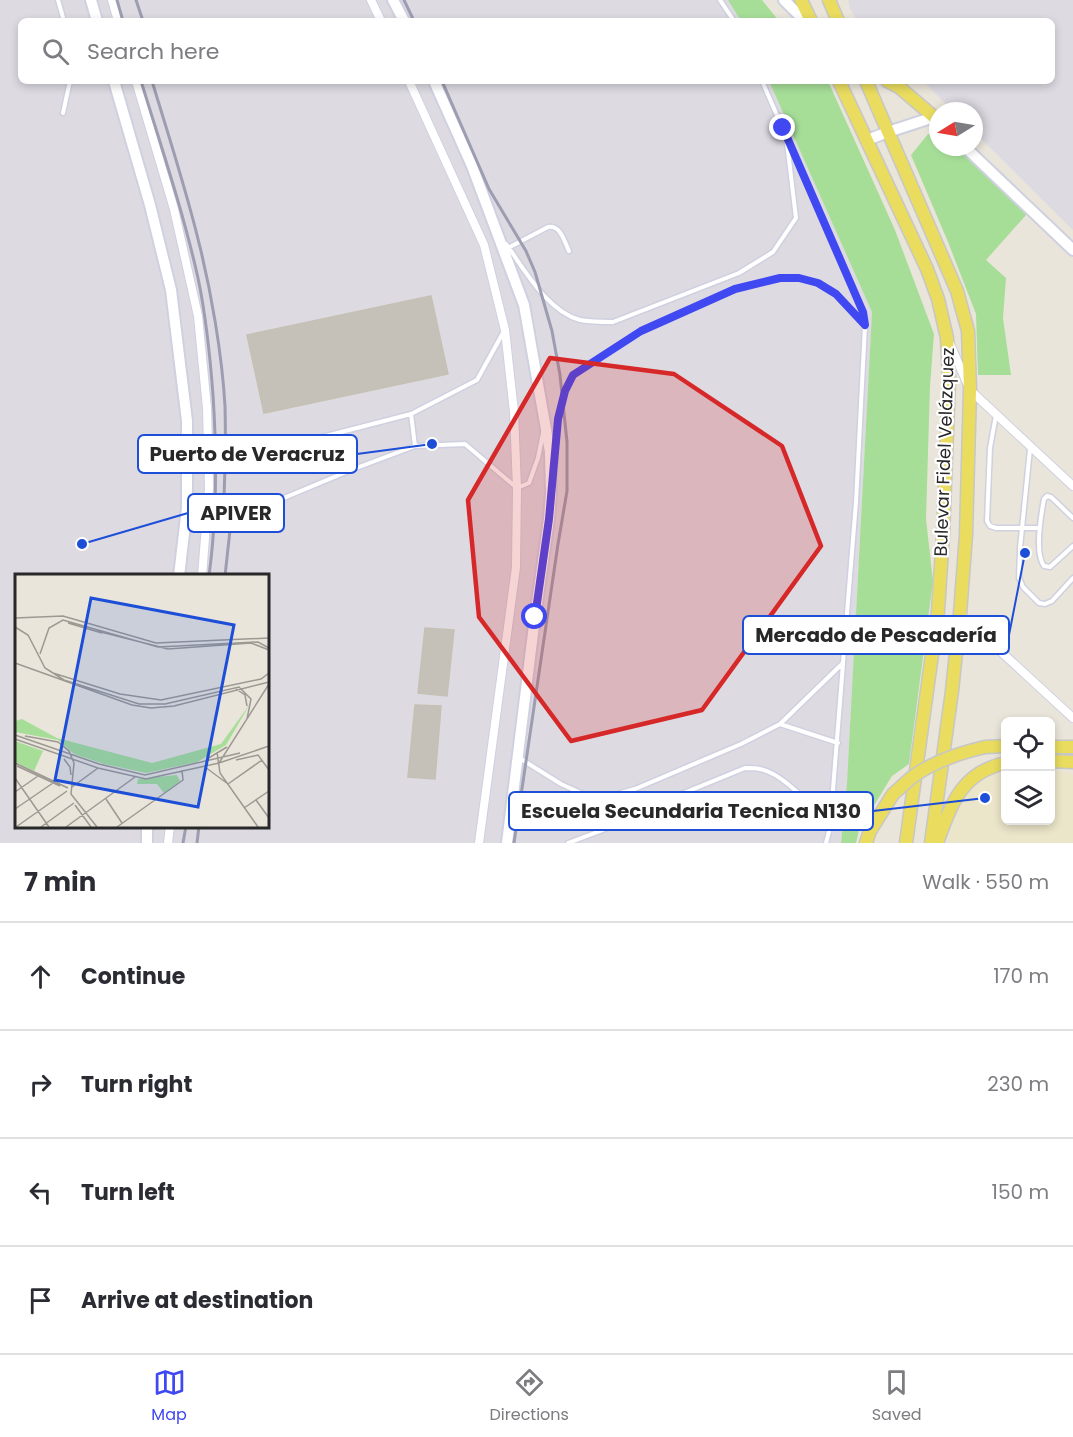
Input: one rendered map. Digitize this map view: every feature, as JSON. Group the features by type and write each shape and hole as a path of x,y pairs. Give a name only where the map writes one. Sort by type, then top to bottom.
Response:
{"main road":[{"path":"801,0 810,18"},
{"path":"829,0 838,18"},
{"name":"Bulevar Fidel Velázquez","path":"840,84 927,269 938,299 947,338 949,379 938,611 906,843"},
{"name":"Bulevar Fidel Velázquez","path":"867,84 957,291 968,331 970,390 966,535 952,692 931,843"},
{"path":"893,84 929,113"},
{"path":"943,534 966,535"},
{"path":"866,843 870,831 893,794 912,777 960,753 985,747 1001,746"},
{"path":"1055,747 1073,747"},
{"path":"1055,761 1073,762"},
{"path":"938,843 955,799 964,786 983,770 1001,764"}],"street":[{"path":"91,0 96,18"},
{"path":"112,0 117,18"},
{"path":"371,0 380,18"},
{"path":"393,0 402,18"},
{"path":"784,0 802,18"},
{"path":"835,0 839,18"},
{"path":"115,84 150,205 171,290 187,421 187,508 179,574"},
{"path":"137,84 174,208 198,316 207,408 209,488 202,574"},
{"path":"412,84 484,245 505,330 514,412 517,488 516,567 479,843"},
{"path":"435,84 472,166 524,304 550,452 549,519 507,843"},
{"path":"867,140 929,121"},
{"path":"974,156 1073,250"},
{"path":"947,338 970,390 1073,486"},
{"path":"960,614 1073,718"},
{"path":"168,843 170,828"}],"lane":[{"path":"58,0 63,18"},
{"path":"720,0 732,18"},
{"path":"63,113 69,84"},
{"path":"763,84 863,312 865,325 856,502 838,743 830,828 826,843"},
{"path":"496,231 551,304 579,320 613,322 739,273 773,252 796,218 787,136"},
{"path":"508,248 553,226 558,228 569,251"},
{"path":"551,493 558,419 565,391 573,375 641,331 735,289 780,278 799,278 818,283 836,294 865,325"},
{"path":"251,442 266,443 318,438 411,414 477,380 505,330"},
{"path":"411,414 415,446"},
{"path":"996,414 990,448 987,521 990,526 996,528 1039,528"},
{"path":"243,515 415,446 465,444 517,488 529,483 538,458 545,423"},
{"path":"1030,446 1019,578 1023,586 1040,603 1045,604 1052,601 1073,578"},
{"path":"1073,518 1052,497 1044,498 1039,528 1041,562 1044,566 1050,567 1073,546"},
{"path":"517,757 561,784 596,800 635,789 741,744 780,724 843,663"},
{"path":"780,724 838,743"},
{"path":"568,843 745,768 761,769 777,777 805,799 830,828"},
{"path":"596,800 608,828"}],"highlighted area":[{"path":"550,358 674,374 782,446 821,546 702,710 571,741 479,617 468,500"}],"shaded area":[{"path":"0,0 728,0 739,18 18,18 18,84 770,84 872,312 847,783 841,843 0,843"},
{"path":"848,0 1073,0 1073,230 983,141 983,102 944,102 926,84 1055,84 1055,18 855,18"},
{"path":"1055,770 1069,772 1073,775 1073,843 948,843 957,807 973,788 995,774 1001,773 1001,825 1055,825"}],"green space":[{"path":"728,0 762,0 777,18 739,18"},
{"path":"770,84 829,84 895,230 934,334 926,519 933,581 909,764 892,776 859,830 856,843 841,843 847,783 872,312"},
{"path":"928,134 929,156 966,156 1027,214 986,260 1006,278 1003,318 1011,375 978,375 976,314 911,155"}],"building":[{"path":"431,296 448,374 264,413 247,335"},
{"path":"425,628 454,630 447,696 418,693"},
{"path":"415,705 441,706 435,779 408,777"}],"railway":[{"path":"117,0 122,18"},
{"path":"136,0 142,18"},
{"path":"404,0 413,18"},
{"path":"142,84 186,228 198,278 209,350 216,463 214,531 209,574"},
{"path":"153,84 193,219 215,322 225,406 223,516"},
{"path":"443,84 489,189 526,251 535,272 552,331 560,375 567,442 567,491 514,843"},
{"path":"225,574 232,501"},
{"path":"183,843 186,828"},
{"path":"197,843 199,828"}],"place":[{"name":"Puerto de Veracruz","path":"432,444"},
{"name":"APIVER","path":"82,544"},
{"name":"Mercado de Pescadería","path":"1025,553"},
{"name":"Escuela Secundaria Tecnica N130","path":"985,798"}],"route":[{"path":"535,617 549,519 558,419 565,391 573,375 641,331 735,289 780,278 799,278 818,283 836,294 865,325 863,312 783,128"}]}
